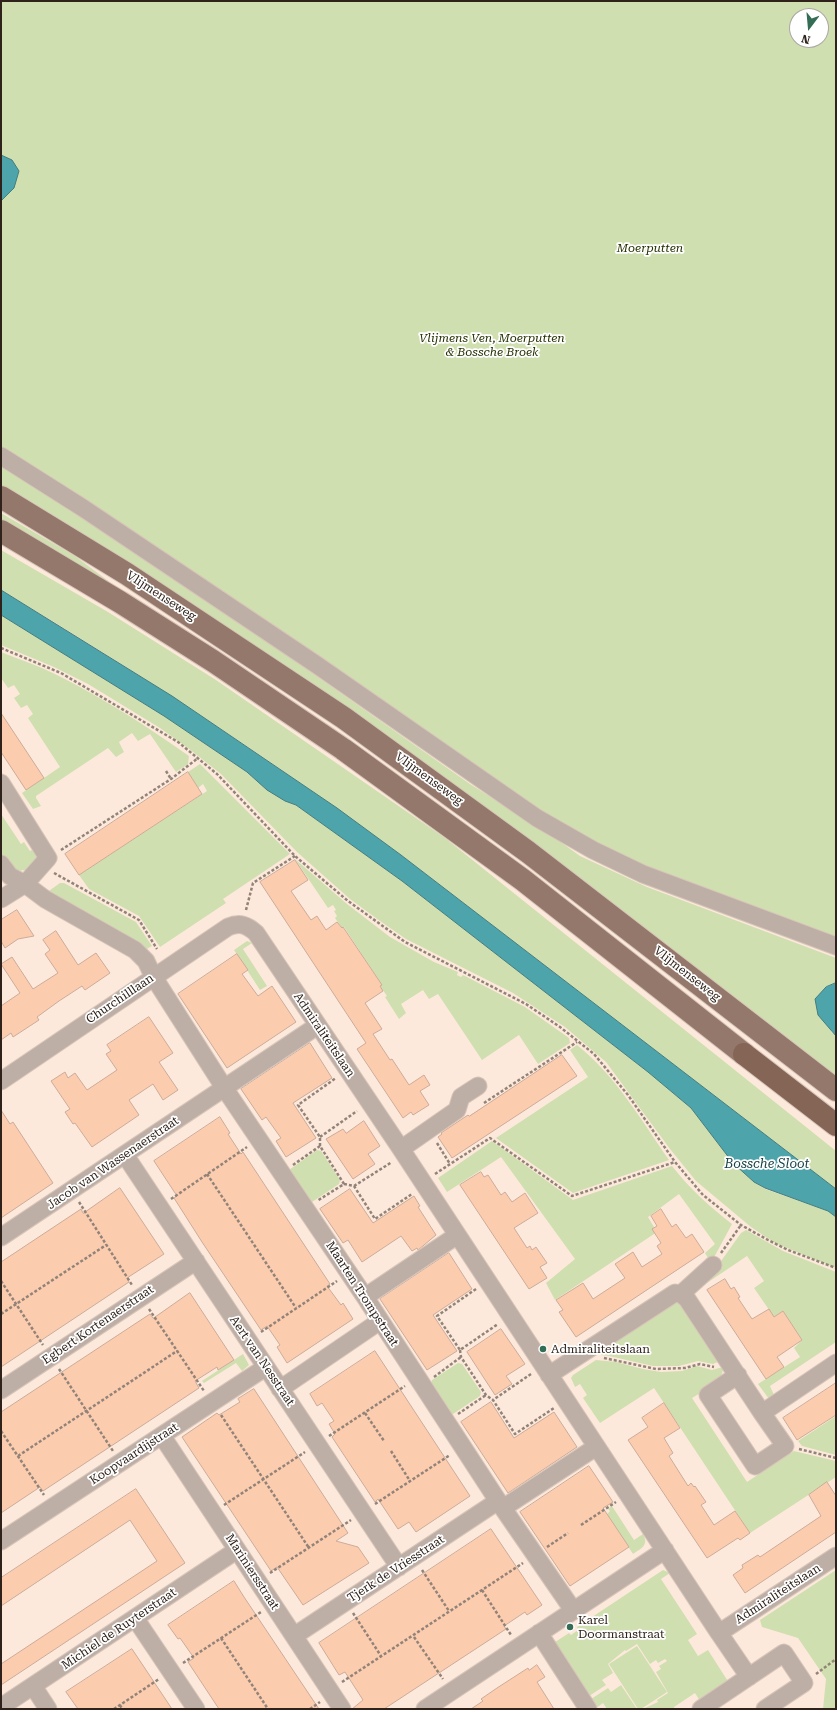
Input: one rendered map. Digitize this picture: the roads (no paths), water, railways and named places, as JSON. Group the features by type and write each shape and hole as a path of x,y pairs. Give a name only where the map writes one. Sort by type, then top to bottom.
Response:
{"highway":[{"path":"744,1054 836,1125"}],"main road":[{"name":"Vlijmenseweg","path":"1,497 127,574 344,718 528,852 836,1090"},
{"path":"1,531 120,602 213,661 343,749 523,880 744,1054"}],"street":[{"path":"1,456 90,513 310,661 537,818 593,850 643,874 836,946"},
{"path":"1,783 45,862 25,884 1,899"},
{"name":"Maarten Trompstraat","path":"1,864 10,876 25,884 45,899 135,950 146,961 153,976 225,1089 365,1297 501,1505 573,1610"},
{"name":"Churchilllaan","path":"1,1081 153,976 228,927 235,924 243,924"},
{"name":"Admiraliteitslaan","path":"243,924 256,933 749,1677"},
{"name":"Jacob van Wassenaerstraat","path":"1,1237 225,1089 317,1026"},
{"path":"402,1152 457,1110 461,1097 478,1086"},
{"name":"Aert van Nesstraat","path":"125,1154 399,1567"},
{"path":"365,1297 456,1236"},
{"name":"Egbert Kortenaerstraat","path":"1,1390 196,1261"},
{"path":"681,1294 713,1265"},
{"path":"546,1371 667,1297 675,1293 681,1294 687,1299 738,1375 762,1413 785,1446 755,1466 708,1394 738,1375"},
{"path":"280,1389 380,1321"},
{"path":"762,1413 836,1363"},
{"name":"Koopvaardijstraat","path":"1,1541 266,1367"},
{"name":"Mariniersstraat","path":"162,1436 342,1709"},
{"name":"Tjerk de Vriesstraat","path":"294,1636 414,1557 596,1447"},
{"name":"Michiel de Ruyterstraat","path":"1,1707 237,1550"},
{"path":"426,1709 665,1550"},
{"name":"Admiraliteitslaan","path":"719,1633 836,1556"},
{"path":"135,1618 196,1709"},
{"path":"539,1633 588,1709"},
{"path":"701,1709 784,1653 804,1683 765,1709"},
{"path":"33,1686 48,1709"}],"water":[{"path":"1,155 12,160 19,171 14,188 1,201"},
{"name":"Bossche Sloot","path":"1,590 172,696 337,808 401,855 836,1189 836,1217 828,1211 765,1188 754,1182 733,1163 691,1108 648,1072 402,881 296,805 285,801 267,790 247,772 164,716 1,615"},
{"path":"836,983 836,1036 818,1015 815,999 826,987"}],"place":[{"name":"Admiraliteitslaan","path":"543,1349"},
{"name":"Karel Doormanstraat","path":"570,1627"}],"park label":[{"name":"Moerputten","path":"650,248"},
{"name":"Vlijmens Ven, Moerputten & Bossche Broek","path":"492,345"}]}
